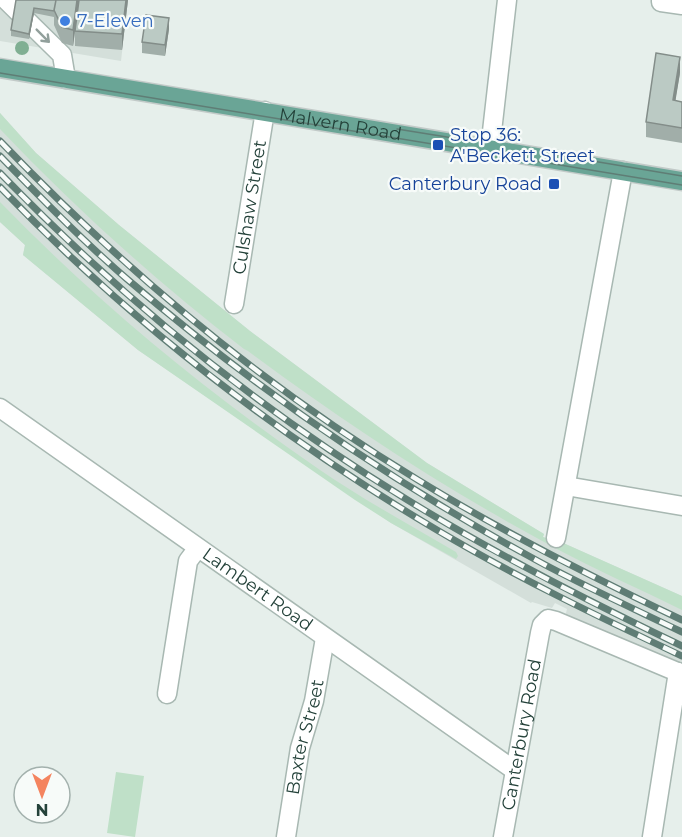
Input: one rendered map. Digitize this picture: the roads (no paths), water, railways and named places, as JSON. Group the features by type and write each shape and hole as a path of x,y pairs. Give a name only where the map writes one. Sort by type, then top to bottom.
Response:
{"main road":[{"name":"Malvern Road","path":"0,68 682,181"}],"street":[{"path":"6,0 63,55 66,79"},
{"path":"490,149 507,0"},
{"path":"661,0 661,2 682,5"},
{"name":"Culshaw Street","path":"234,304 265,111"},
{"path":"556,538 623,171"},
{"name":"Lambert Road","path":"0,408 197,549 514,770"},
{"path":"566,486 682,506"},
{"path":"167,694 188,561 197,549"},
{"name":"Canterbury Road","path":"503,837 540,633 545,621 552,619 680,673"},
{"name":"Baxter Street","path":"286,837 300,748 314,701 325,638"},
{"path":"652,837 680,673"}],"tram line":[{"path":"0,73 682,185"},
{"path":"397,129 453,138"},
{"path":"545,153 682,176"}],"railway":[{"path":"0,141 96,236 147,281 251,366 305,406 361,444 482,518 581,571 682,620"},
{"path":"0,156 127,279 222,356 320,428 422,494 527,555 682,632"},
{"path":"0,173 46,219 142,307 192,349 297,427 351,464 473,539 682,646"},
{"path":"0,187 49,236 153,329 207,373 320,455 378,494 497,564 682,656"}],"place":[{"name":"7-Eleven","path":"65,21"},
{"name":"Stop 36: A'Beckett Street","path":"438,145"},
{"name":"Canterbury Road","path":"554,184"}]}
